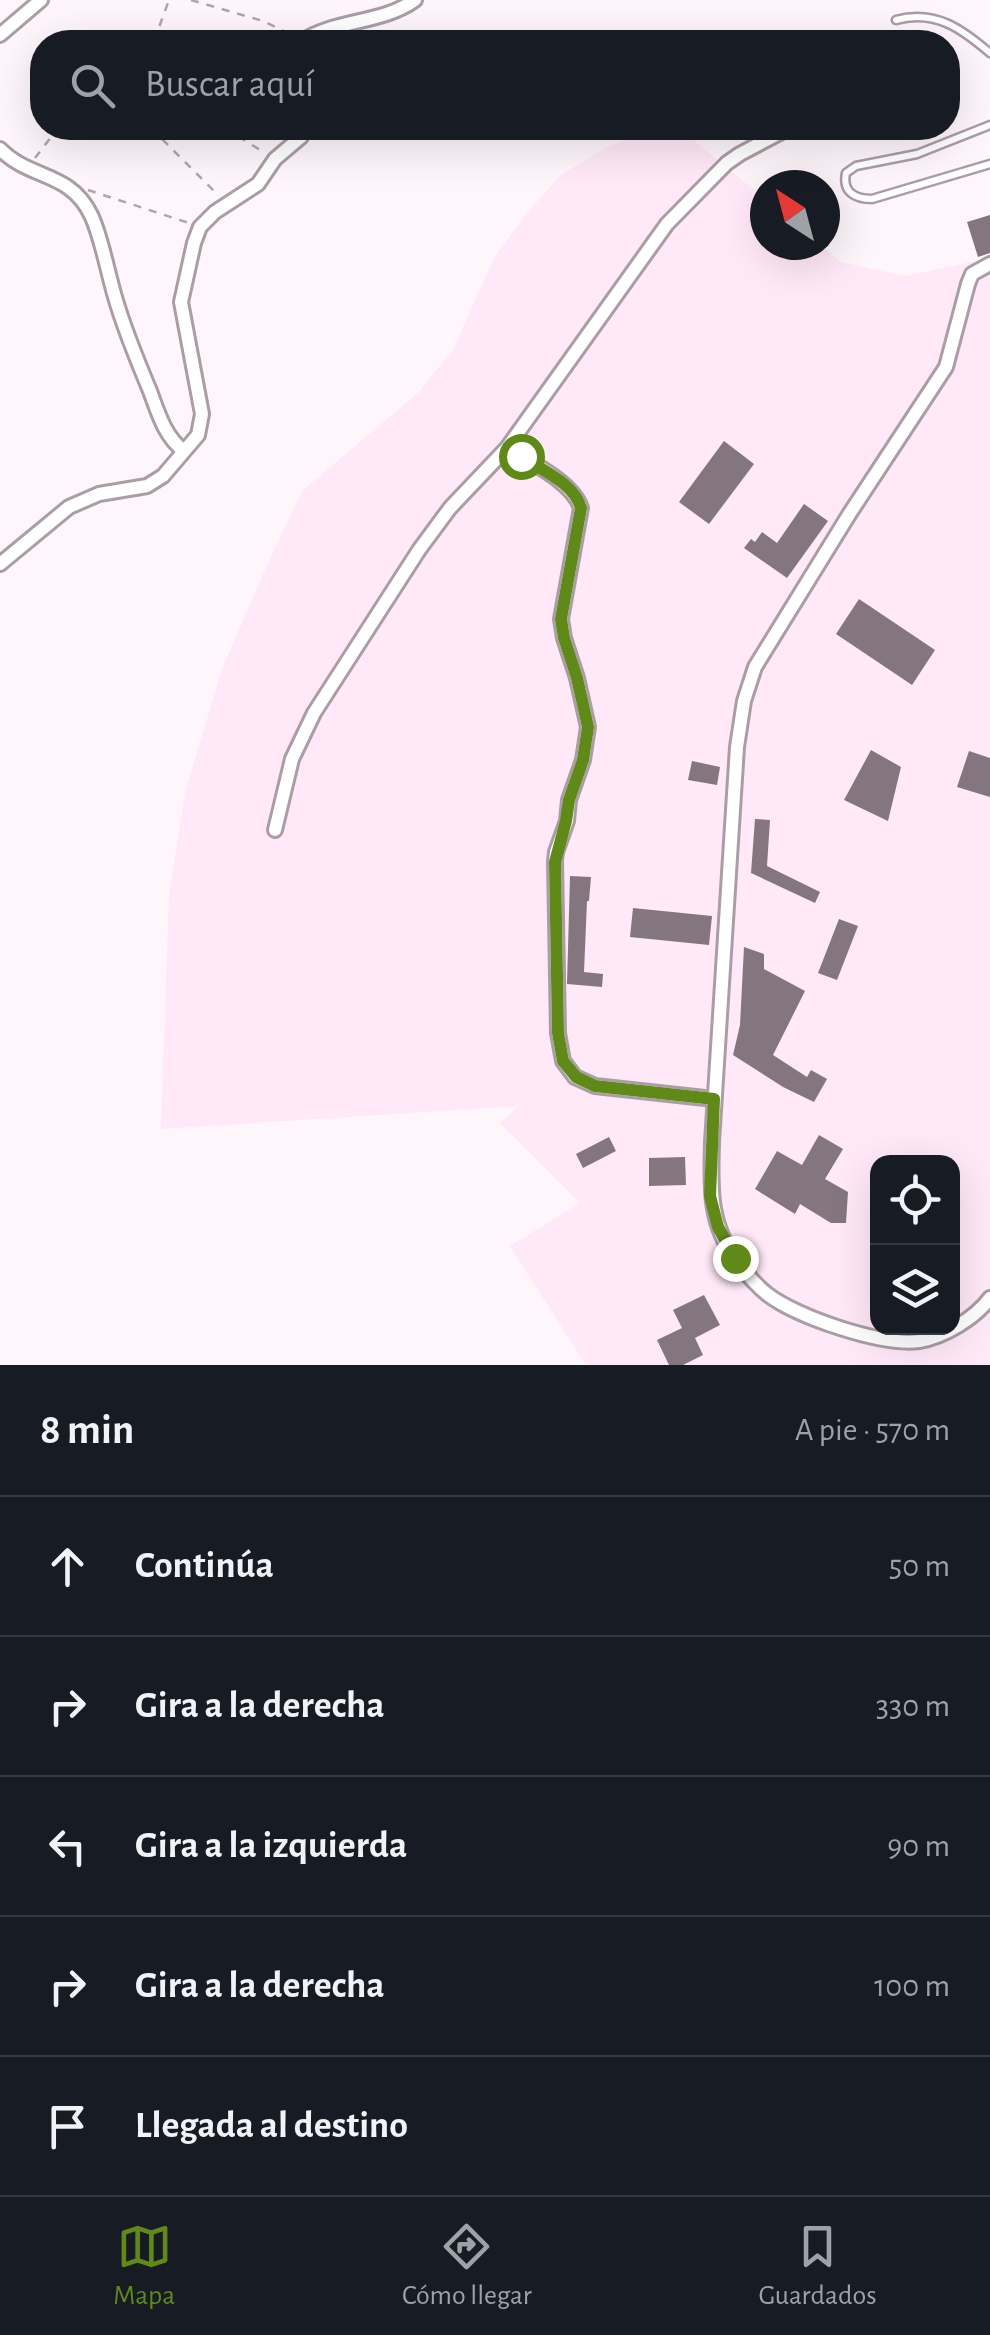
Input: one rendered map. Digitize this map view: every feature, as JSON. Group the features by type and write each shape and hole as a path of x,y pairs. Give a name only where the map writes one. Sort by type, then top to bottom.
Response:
{"street":[{"path":"0,35 41,0"},
{"path":"325,30 400,12 416,0"},
{"path":"0,564 69,508 99,494 147,486 163,476 198,435 202,414 181,302 194,243 200,227 215,212 258,184 275,159 297,140"},
{"path":"276,830 292,759 314,713 419,550 450,508 507,448 667,224 727,163 766,140"},
{"path":"0,149 28,170 60,180 91,214 122,320 163,425 175,444 184,450"},
{"path":"990,264 972,274 946,368 755,667 744,700 737,747 710,1196 718,1227 735,1258 766,1293 805,1316 867,1335 914,1342 934,1338 960,1324 990,1298"},
{"path":"507,448 566,486 580,500 581,508 561,619 588,727 555,862 558,1033 563,1061 576,1077 595,1086 714,1099"}],"lane":[{"path":"896,20 923,16 944,22 965,32 990,53"},
{"path":"960,137 990,125"},
{"path":"952,140 916,154 856,166 846,173 844,182 851,195 872,199 990,164"}],"path":[{"path":"157,30 169,0"},
{"path":"192,0 281,30"},
{"path":"28,170 47,140"},
{"path":"163,140 227,204"},
{"path":"244,140 275,159"},
{"path":"72,190 90,190 200,227"}],"shaded area":[{"path":"624,140 694,140 750,187 750,260 839,260 905,276 972,262 990,265 990,1365 586,1365 510,1246 580,1203 500,1123 519,1106 161,1129 169,897 185,793 222,669 303,490 419,392 454,348 494,258 561,175 607,147"}],"building":[{"path":"990,215 990,253 978,257 967,222"},
{"path":"724,441 754,464 709,524 679,502"},
{"path":"804,504 828,521 787,578 744,548 762,532 777,543"},
{"path":"859,599 935,650 912,685 836,634"},
{"path":"871,750 901,767 888,821 844,800"},
{"path":"969,751 990,758 990,797 957,787"},
{"path":"692,761 720,767 717,785 688,780"},
{"path":"755,819 770,820 767,866 820,892 815,903 751,873"},
{"path":"570,876 591,877 584,972 603,974 602,987 567,984"},
{"path":"633,908 712,916 709,945 630,937"},
{"path":"839,919 858,926 837,980 818,973"},
{"path":"744,947 764,954 764,969 805,991 773,1055 807,1077 811,1070 827,1079 814,1102 733,1055 740,1025"},
{"path":"819,1135 843,1149 825,1179 848,1192 846,1223 831,1223 800,1204 795,1214 755,1189 777,1151 802,1165"},
{"path":"609,1137 616,1151 583,1168 576,1154"},
{"path":"685,1157 686,1185 649,1186 649,1158"},
{"path":"704,1295 720,1325 695,1338 703,1355 683,1365 669,1365 657,1340 682,1328 673,1310"}],"route":[{"path":"521,456 566,486 580,500 581,508 561,619 588,727 555,862 558,1033 563,1061 576,1077 595,1086 714,1099 710,1196 718,1227 735,1258"}]}
